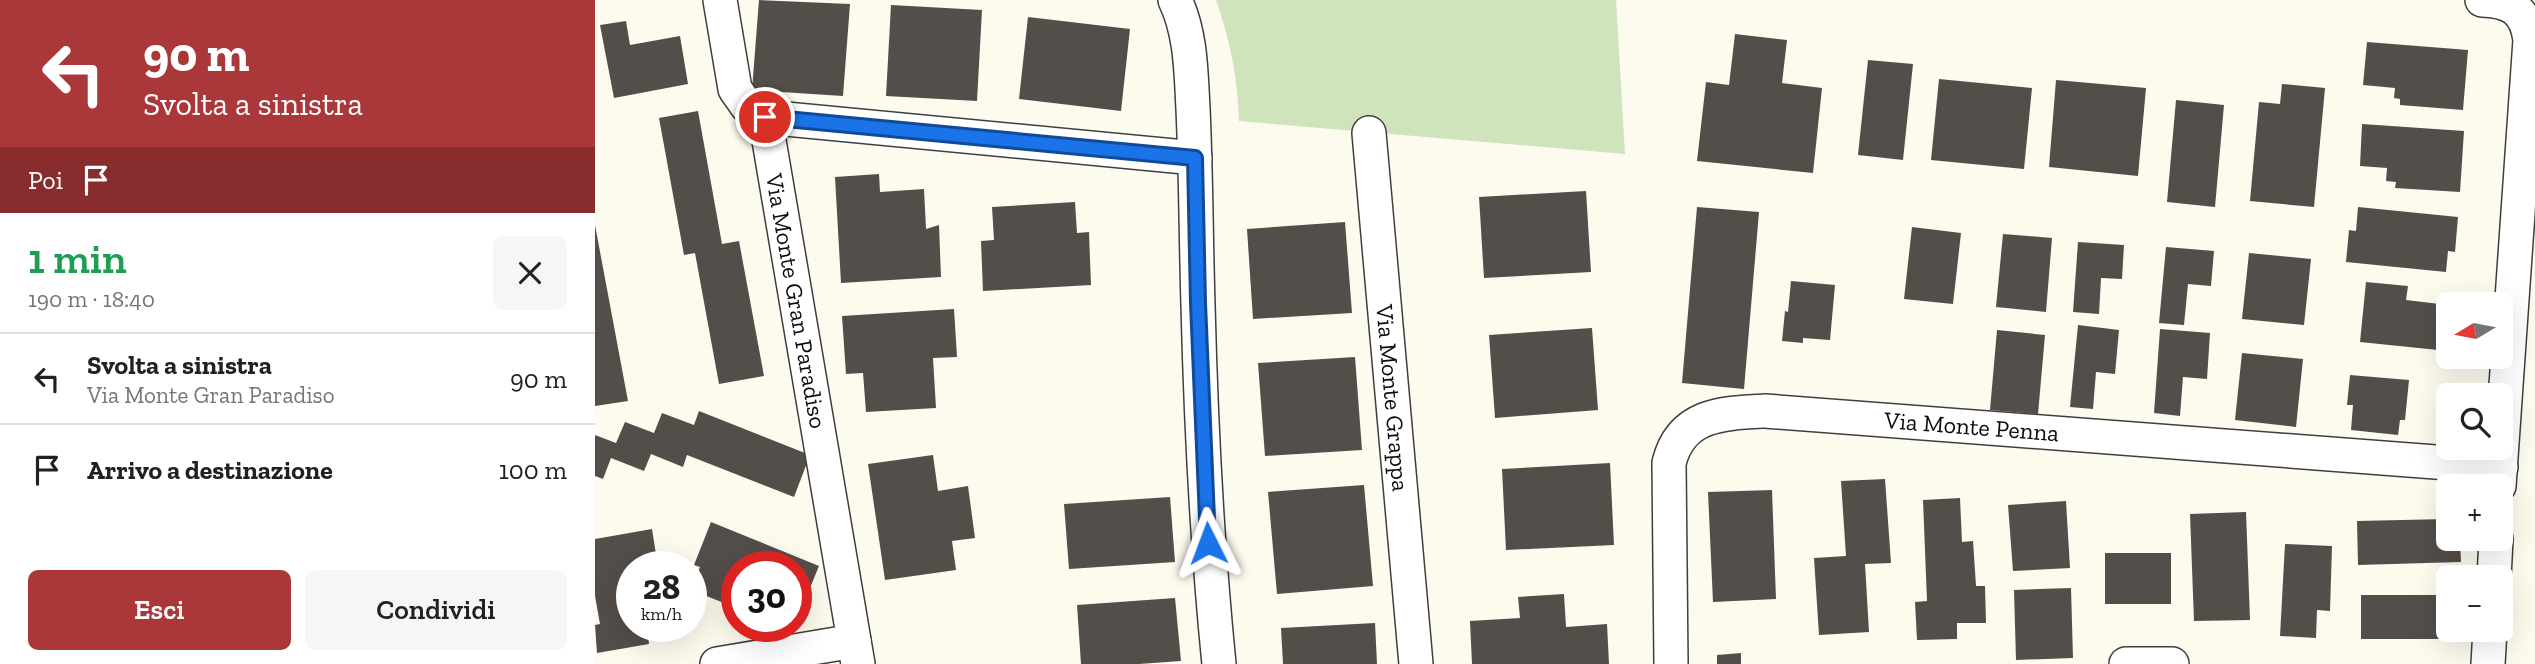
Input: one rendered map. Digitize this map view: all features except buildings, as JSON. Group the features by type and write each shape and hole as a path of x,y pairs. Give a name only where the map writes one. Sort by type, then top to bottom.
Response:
{"street":[{"path":"720,0 735,89 747,106 765,117 1195,158"},
{"path":"1175,0 1181,12 1190,61 1202,424 1210,567 1219,664"},
{"path":"2481,0 2501,1 2517,10 2524,20 2530,40 2500,474"},
{"name":"Via Monte Gran Paradiso","path":"765,117 856,652"},
{"name":"Via Monte Grappa","path":"1369,133 1416,664"},
{"name":"Via Monte Penna","path":"1671,664 1669,463 1677,440 1694,423 1707,418 1765,411 2467,474"},
{"path":"2488,664 2489,642"},
{"path":"717,664 856,652"},
{"path":"2126,664 2172,664"}],"green space":[{"path":"1216,0 1616,0 1625,154 1239,121 1232,60"}],"route":[{"path":"765,117 1195,158 1208,543"}]}
